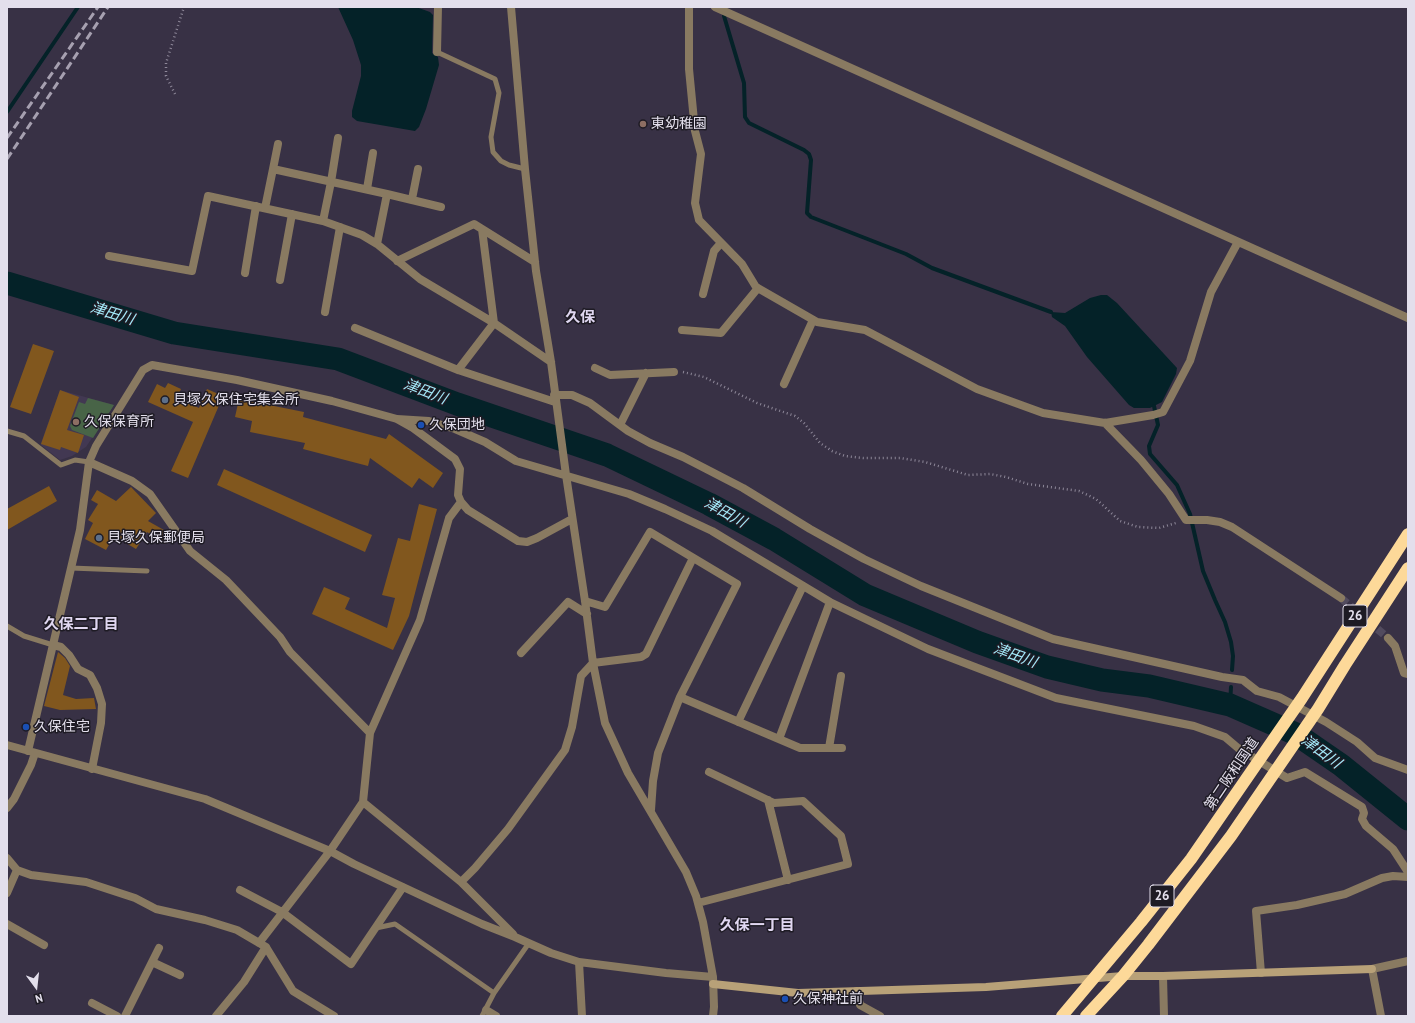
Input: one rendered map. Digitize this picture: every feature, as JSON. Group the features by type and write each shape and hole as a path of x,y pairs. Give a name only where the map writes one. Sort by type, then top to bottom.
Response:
{"highway":[{"name":"第二阪和国道","path":"1062,1016 1141,922 1191,859 1302,698 1408,534"},
{"name":"26","path":"1086,1016 1123,976 1148,945 1187,895 1271,779 1318,709 1408,568"}],"street":[{"path":"511,7 525,169 535,262 551,362 593,663 604,723 628,773 686,872 698,903 713,980 713,1016"},
{"path":"689,7 689,69 695,131 701,154 695,203 699,220 742,264 756,287 817,322 865,330 977,389 1044,413 1104,423 1153,415 1163,412 1190,361 1211,292 1238,242"},
{"path":"715,7 1408,318"},
{"path":"436,8 437,52"},
{"path":"323,220 338,138"},
{"path":"265,208 278,144"},
{"path":"367,189 374,153"},
{"path":"273,169 412,199 441,207"},
{"path":"412,199 418,169"},
{"path":"377,244 387,194"},
{"path":"109,256 192,272 208,196 323,220 362,235 377,244 420,279 494,323 551,362"},
{"path":"245,273 256,206"},
{"path":"280,280 292,214"},
{"path":"397,261 474,224 535,262"},
{"path":"325,312 340,227"},
{"path":"458,370 494,323 482,229"},
{"path":"702,294 714,251 721,243"},
{"path":"682,330 721,333 758,288"},
{"path":"784,384 813,320"},
{"path":"355,328 458,370 555,398 572,395 590,403 620,425 650,443 683,457 744,488 810,529 864,559 920,586 1053,639 1200,672 1243,680 1257,691 1279,697 1326,722 1357,742 1375,758 1408,770"},
{"path":"7,808 14,799 31,766 31,752 53,644 80,530 89,462 96,446 143,370 152,365 237,380 332,401 397,419 430,421 455,429 485,442 516,461 629,494 712,531 830,602 928,649 1056,698 1194,726 1225,737 1238,748 1287,778 1305,772 1362,807 1364,813 1362,819 1366,826 1393,849 1408,872"},
{"path":"595,368 610,375 674,372"},
{"path":"620,425 646,374"},
{"path":"397,419 413,428 455,459 460,469 458,496 468,510 518,541 527,542 537,538 572,519"},
{"path":"1104,423 1142,460 1191,520 1220,522 1232,527 1341,598"},
{"path":"89,462 132,480 150,494 190,551 226,580 280,637 290,652 370,733"},
{"path":"216,1016 244,982 282,912 330,850 363,802 370,733 420,620 449,518 461,502"},
{"path":"585,601 605,608 650,532 737,584 680,697 658,753 653,782 651,810"},
{"path":"461,882 508,829 565,750 572,727 581,676 593,663 641,657 646,654 693,558"},
{"path":"738,722 803,586"},
{"path":"520,653 568,602 587,614"},
{"path":"779,739 830,602"},
{"path":"1388,638 1394,646 1404,673 1408,674"},
{"path":"53,644 61,647 69,655 78,669 90,675 97,688 102,704 101,723 92,769"},
{"path":"829,748 841,676"},
{"path":"680,697 800,748 842,748"},
{"path":"7,745 205,799 330,850 403,887 482,924 551,953 579,962 666,973 798,993 986,986 1095,977 1372,969 1408,961"},
{"path":"698,903 848,864 841,836 803,801 774,803 709,772"},
{"path":"768,800 788,880"},
{"path":"363,802 461,882 516,937"},
{"path":"7,858 17,870 31,875 86,882 135,898 156,909 205,920 237,930 263,945 293,991 334,1016"},
{"path":"7,893 17,870"},
{"path":"1261,973 1256,911 1297,905 1345,894 1382,878 1393,876 1408,877"},
{"path":"240,890 282,912 351,964 403,887"},
{"path":"7,924 44,945"},
{"path":"125,1016 159,948"},
{"path":"152,962 180,975"},
{"path":"579,962 582,1016"},
{"path":"1372,969 1381,1016"},
{"path":"1163,976 1164,1016"},
{"path":"857,991 860,1005 880,1016"},
{"path":"92,1003 117,1016"},
{"path":"484,1013 496,1016"}],"lane":[{"path":"437,52 495,79 499,93 491,137 493,152 509,165 525,169"},
{"path":"7,431 24,436 61,465 75,460 89,462"},
{"path":"71,568 147,571"},
{"path":"7,626 24,636 53,644"},
{"path":"376,928 395,924 494,993"},
{"path":"484,1013 494,993 529,943"}],"path":[{"path":"175,94 166,76 166,63 184,7"},
{"path":"674,372 688,373 704,377 757,403 795,416 804,423 820,443 832,451 845,456 863,458 900,458 925,462 968,476 990,474 1028,484 1079,491 1096,499 1120,521 1138,527 1159,528 1191,520"}],"shaded area":[{"path":"338,7 416,7 430,12 433,15 432,53 438,57 439,65 426,109 419,127 415,131 357,121 352,117 352,111 361,76 361,65 353,40"},
{"path":"1107,295 1117,303 1177,368 1176,374 1162,402 1150,408 1134,408 1129,405 1087,357 1065,326 1052,317 1051,312 1065,313 1090,298"},
{"name":"久保保育所","path":"60,390 114,405 86,447 72,456 60,460 41,445 41,443"}],"green space":[{"path":"88,398 114,405 93,438 72,430 70,426 79,402 85,404"}],"building":[{"path":"33,344 54,351 31,414 10,407"},
{"path":"168,383 181,389 177,398 199,408 207,389 223,396 188,478 171,471 193,422 148,402 157,384 165,388"},
{"path":"60,390 79,397 67,430 84,435 78,453 61,447 60,450 41,444"},
{"path":"239,399 304,412 303,417 386,439 389,434 443,473 433,488 419,478 412,488 370,458 368,466 303,449 305,443 250,432 252,421 235,417"},
{"path":"224,469 372,535 365,552 217,485"},
{"path":"49,486 57,501 7,530 7,509"},
{"path":"131,487 156,513 148,521 171,534 165,544 147,532 136,549 114,536 106,550 85,539 93,523 88,520 98,504 91,500 97,490 116,501"},
{"path":"419,504 437,509 409,616 393,650 312,614 324,587 350,598 345,609 387,628 395,598 382,595 398,538 410,541"},
{"path":"58,652 65,658 70,666 63,695 76,699 94,698 96,709 60,710 44,706"}],"waterway":[{"path":"7,112 78,7"},
{"path":"724,16 744,83 745,117 749,123 804,150 809,154 811,160 807,213 811,217 906,254 932,268 1051,312"},
{"name":"津田川","path":"7,283 174,333 338,359 457,404 607,455 709,504 774,539 865,595 977,642 1047,667 1102,680 1149,686 1230,705 1296,734 1341,765 1408,819"},
{"path":"1154,406 1158,425 1149,446 1150,454 1177,485 1190,514 1203,571 1225,622 1231,642 1233,656 1232,670"},
{"path":"1230,705 1231,687"}],"tunnel":[{"path":"1341,598 1388,638"}],"railway":[{"path":"7,138 98,7"},
{"path":"7,159 108,7"}],"place":[{"name":"東幼稚園","path":"643,124"},
{"name":"貝塚久保住宅集会所","path":"165,400"},
{"name":"久保保育所","path":"76,422"},
{"name":"久保団地","path":"421,425"},
{"name":"貝塚久保郵便局","path":"99,538"},
{"name":"久保住宅","path":"26,727"},
{"name":"久保神社前","path":"785,999"}],"district":[{"name":"久保","path":"580,318"},
{"name":"久保二丁目","path":"81,625"},
{"name":"久保一丁目","path":"757,926"}]}
